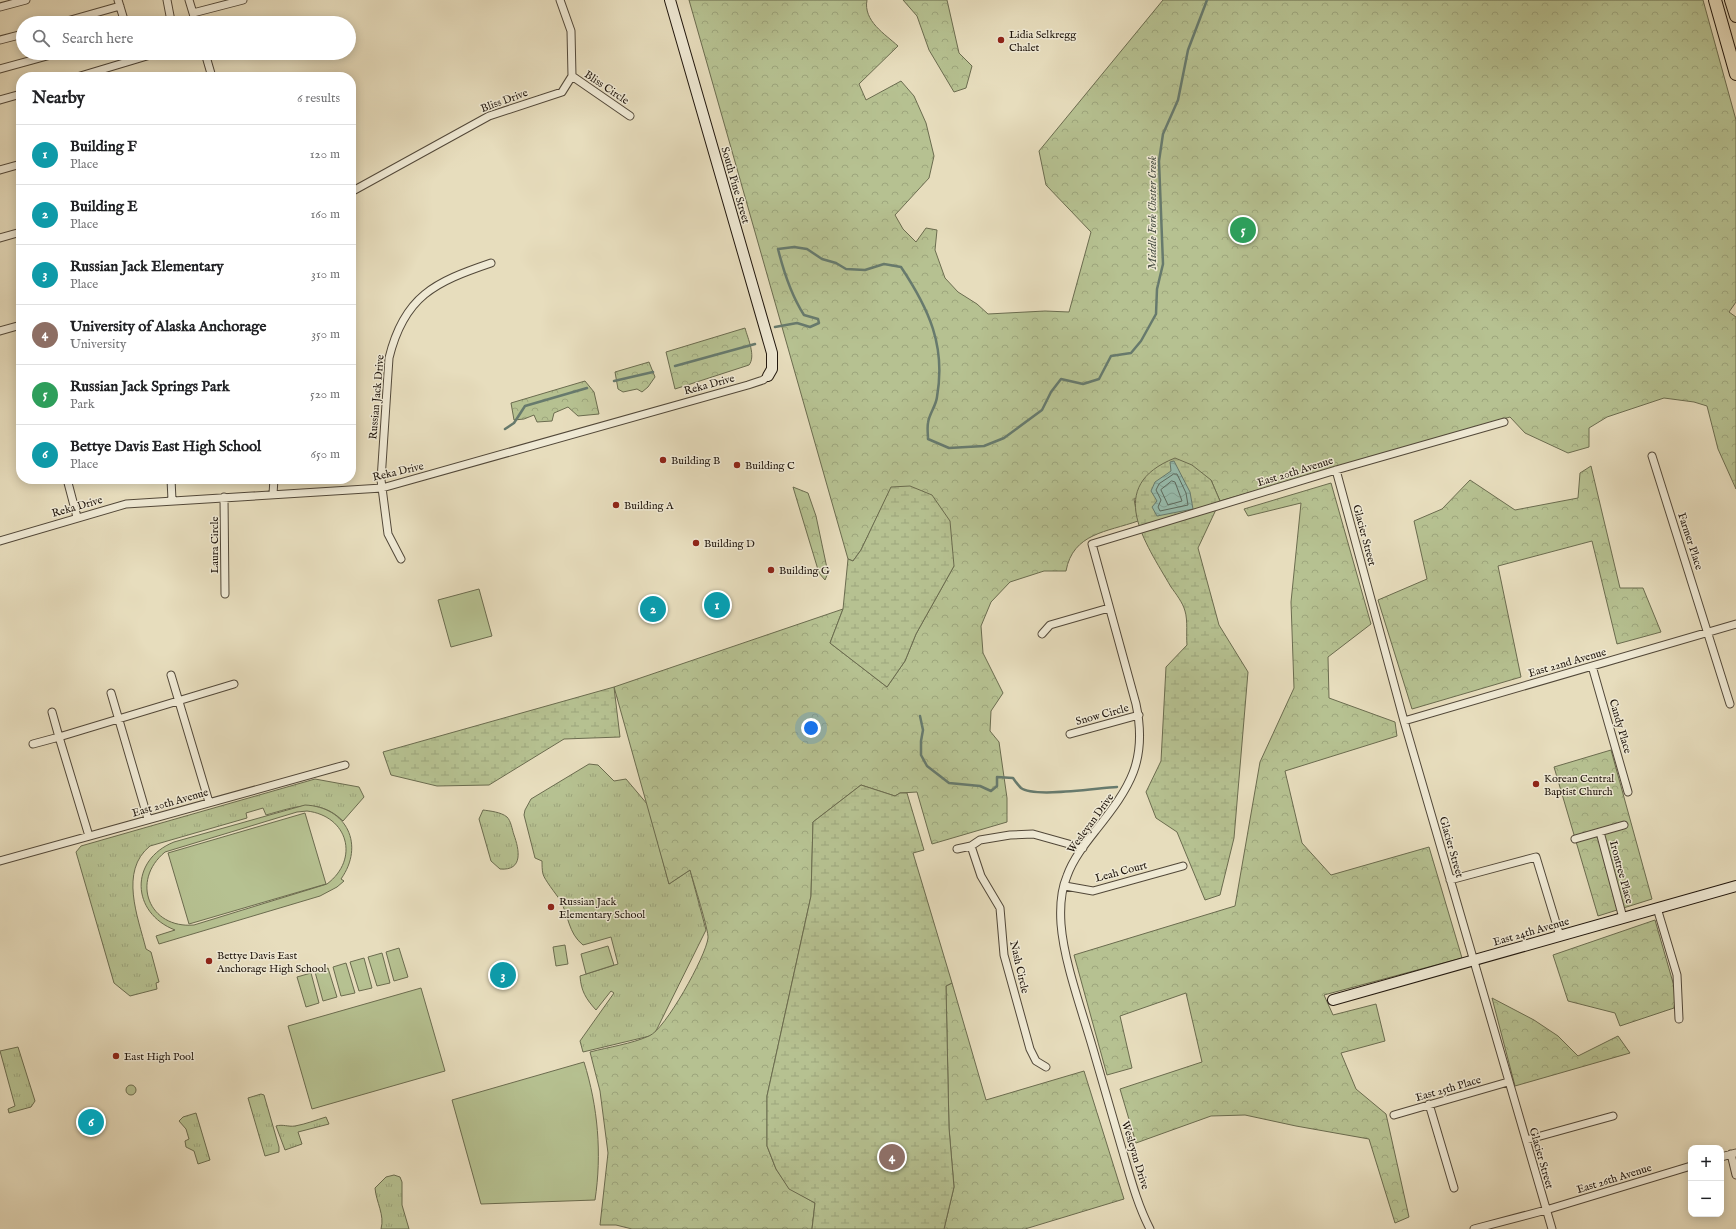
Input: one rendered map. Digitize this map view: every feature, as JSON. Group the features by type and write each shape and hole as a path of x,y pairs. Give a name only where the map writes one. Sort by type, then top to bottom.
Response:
{"main road":[{"path":"1715,0 1736,74"},
{"path":"1731,0 1736,16"}],"street":[{"path":"0,7 26,0"},
{"path":"167,0 170,16"},
{"path":"189,0 194,16"},
{"path":"193,13 243,0"},
{"path":"560,0 571,31 572,76"},
{"name":"South Pine Street","path":"670,0 772,353 772,369 768,376"},
{"path":"81,16 119,3 123,16"},
{"path":"0,40 16,36"},
{"path":"0,70 34,60"},
{"path":"94,72 134,60"},
{"path":"207,60 211,72"},
{"name":"Bliss Circle","path":"572,76 630,116"},
{"name":"Bliss Drive","path":"356,189 489,116 562,92 572,76"},
{"path":"0,100 16,95"},
{"path":"0,170 16,165"},
{"path":"0,238 16,233"},
{"name":"Russian Jack Drive","path":"401,559 388,534 382,488 389,358 399,327 415,302 433,287 460,274 491,263"},
{"path":"0,331 16,326"},
{"name":"Reka Drive","path":"0,541 126,504 382,488 748,385 763,380 768,376"},
{"name":"East 20th Avenue","path":"1092,544 1336,470 1504,422"},
{"name":"Farmer Place","path":"1652,456 1709,632 1730,704"},
{"name":"Glacier Street","path":"1336,470 1404,721 1552,1229"},
{"path":"68,484 78,517"},
{"path":"171,484 172,500"},
{"path":"273,494 274,484"},
{"name":"Laura Circle","path":"224,497 225,594"},
{"name":"Wesleyan Drive","path":"1092,544 1139,715 1141,743 1137,764 1123,795 1082,848 1067,876 1061,924 1068,961 1128,1171 1142,1213 1150,1229"},
{"path":"1042,634 1050,625 1109,608"},
{"name":"East 22nd Avenue","path":"1404,721 1736,624"},
{"name":"Candy Place","path":"1592,666 1628,792"},
{"path":"171,675 209,802"},
{"path":"33,744 234,684"},
{"path":"111,693 148,819"},
{"path":"52,712 89,836"},
{"name":"Snow Circle","path":"1070,734 1139,715"},
{"name":"East 20th Avenue","path":"0,861 345,765"},
{"path":"1575,839 1624,825"},
{"name":"Irontree Place","path":"1600,832 1624,918"},
{"path":"957,848 971,846 980,840 1010,835 1033,834 1082,848"},
{"name":"Nash Circle","path":"971,846 981,876 1000,908 1004,955 1030,1049 1036,1061 1046,1067"},
{"path":"1450,880 1536,857 1560,936"},
{"name":"Leah Court","path":"1065,886 1093,891 1183,866"},
{"name":"East 24th Avenue","path":"1333,1000 1736,886"},
{"path":"1657,908 1677,975 1679,1019"},
{"name":"East 25th Place","path":"1394,1114 1508,1082"},
{"path":"1429,1104 1454,1188"},
{"path":"1526,1140 1613,1116"},
{"path":"1733,1153 1736,1175"},
{"name":"East 26th Avenue","path":"1474,1229 1546,1210 1688,1167"}],"green space":[{"path":"689,0 867,0 868,14 872,21 881,32 898,46 859,84 866,100 901,81 914,96 926,123 934,156 929,178 895,215 903,229 916,242 926,228 937,230 935,250 945,278 958,292 977,304 988,314 1045,311 1069,312 1091,232 1046,185 1039,151 1163,0 1703,0 1736,120 1736,302 1729,312 1736,317 1736,489 1718,449 1707,406 1694,402 1664,398 1607,417 1589,428 1589,447 1568,453 1525,433 1510,417 1220,501 1211,480 1134,499 1138,521 1103,532 1084,541 1070,558 1066,571 1044,571 1010,582 991,602 981,626 983,653 1003,693 991,711 990,731 999,742 1007,798 1007,822 932,844 917,792 900,793 895,796 861,785 813,822 811,896 767,1096 767,1146 776,1169 789,1188 815,1203 812,1229 632,1229 616,1225 600,1225 608,1153 600,1091 590,1052 635,1041 649,1036 656,1031 665,1021 684,992 706,947 708,938 704,916 690,870 669,884 614,687 843,609 830,643 887,687 905,661 916,634 954,566 891,488 861,550 853,561 848,559"},
{"path":"903,0 947,0 959,53 972,66 966,88 954,92 929,50 917,16"},
{"path":"745,328 752,352 749,365 675,389 666,352"},
{"path":"649,362 655,377 648,387 642,392 637,389 623,392 618,389 615,372"},
{"path":"585,381 594,392 599,414 578,416 568,407 554,413 552,421 537,422 534,415 524,419 514,420 511,403"},
{"path":"1175,458 1192,465 1211,480 1220,501 1198,548 1219,625 1248,672 1234,838 1220,895 1205,900 1177,832 1156,818 1146,792 1161,761 1166,667 1187,645 1187,623 1183,605 1161,570 1142,534 1137,516 1136,499 1141,484 1153,470"},
{"path":"1591,466 1620,588 1643,588 1661,632 1617,644 1592,541 1498,566 1521,677 1412,709 1378,600 1427,579 1414,521 1442,509 1470,480 1515,510 1578,498 1580,473"},
{"path":"1331,483 1371,624 1328,657 1329,698 1395,722 1397,736 1285,771 1302,843 1331,875 1429,847 1462,958 1324,995 1333,1015 1376,1004 1385,1041 1341,1053 1356,1089 1386,1114 1409,1217 1395,1223 1369,1139 1245,1115 1211,1116 1136,1143 1120,1089 1202,1062 1186,993 1120,1016 1132,1068 1107,1075 1074,955 1235,906 1260,762 1294,688 1291,602 1301,503 1248,516 1244,509"},
{"path":"910,486 932,495 950,521 954,566 916,634 905,661 887,687 830,643 843,609 848,559 853,561 861,550 891,487"},
{"path":"793,487 808,493 816,516 828,573 825,580 819,573"},
{"path":"479,589 492,636 451,647 438,600"},
{"path":"614,687 620,737 564,739 489,785 437,786 391,775 383,752"},
{"path":"1611,750 1652,899 1598,916 1554,767"},
{"path":"589,764 598,765 614,781 626,779 648,805 669,884 690,870 706,930 654,1035 583,1052 580,1041 614,993 611,991 596,1010 589,1002 585,994 580,976 618,964 611,937 583,945 574,935 560,900 544,876 542,871 542,861 535,858 524,815 531,799"},
{"path":"315,779 359,787 364,797 343,821 334,814 315,806 297,807 266,815 263,808 246,813 247,818 150,846 141,856 135,868 133,895 146,949 151,952 159,982 156,983 157,989 130,996 114,983 76,852 81,846"},
{"path":"861,785 895,796 900,793 907,793 924,850 913,853 952,983 946,986 949,1128 954,1187 944,1229 812,1229 815,1203 789,1189 776,1169 767,1146 767,1096 811,896 813,822"},
{"path":"305,805 320,807 332,813 341,820 348,830 351,841 351,853 348,866 341,879 344,881 337,887 320,896 159,944 156,936 175,930 160,922 150,912 143,899 141,886 143,873 149,861 159,850 174,842","holes":["307,811 321,815 332,821 340,830 345,840 346,851 344,863 337,874 327,884 194,925 178,924 166,919 156,911 150,901 147,889 148,876 154,864 165,852 297,812"]},
{"path":"483,810 502,814 510,821 516,841 518,858 516,863 508,869 500,869 491,861 479,819"},
{"path":"305,813 326,884 189,924 168,853"},
{"path":"1655,920 1676,993 1674,1008 1620,1026 1615,1013 1568,1001 1553,955"},
{"path":"565,945 568,964 556,966 553,947"},
{"path":"608,946 614,965 586,974 581,954"},
{"path":"399,948 408,977 394,981 386,952"},
{"path":"382,953 390,983 377,986 368,957"},
{"path":"364,958 372,988 359,991 350,962"},
{"path":"346,963 355,993 341,996 333,967"},
{"path":"328,968 337,997 323,1001 315,972"},
{"path":"311,973 319,1003 306,1007 297,977"},
{"path":"952,983 986,1100 1084,1071 1124,1199 1025,1229 944,1229 954,1187 949,1128 946,986"},
{"path":"421,988 445,1071 312,1109 288,1026"},
{"path":"1492,998 1534,1020 1558,1036 1578,1056 1618,1036 1630,1053 1515,1086"},
{"path":"18,1047 35,1101 31,1107 9,1113 8,1109 15,1106 0,1051"},
{"path":"584,1062 593,1096 597,1131 598,1165 595,1200 481,1204 452,1100"},
{"path":"129,1085 133,1085 136,1090 133,1095 129,1095 126,1092 126,1088"},
{"path":"261,1094 264,1095 279,1147 279,1152 265,1156 248,1098"},
{"path":"196,1113 210,1160 198,1164 194,1151 186,1147 185,1141 189,1139 186,1129 179,1121 183,1117"},
{"path":"326,1117 329,1124 298,1132 302,1144 285,1150 276,1126 295,1126"},
{"path":"394,1175 400,1177 402,1182 402,1205 409,1229 381,1229 382,1219 375,1188 386,1177"}],"water":[{"path":"1174,461 1190,492 1193,509 1157,516 1152,507 1157,501 1151,491 1155,482 1171,471 1170,462"}],"waterway":[{"name":"Middle Fork Chester Creek","path":"775,327 797,323 810,327 819,323 818,319 804,315 795,300 788,284 778,249 794,247 807,249 822,259 836,263 846,269 865,270 884,264 901,267 920,298 927,313 937,345 939,378 936,400 928,423 928,439 949,448 984,446 1004,438 1042,410 1051,392 1061,379 1083,384 1099,379 1111,356 1131,353 1141,341 1156,314 1157,289 1163,264 1159,161 1163,134 1178,100 1188,50 1207,0"},
{"name":"Middle Fork Chester Creek","path":"675,366 755,344"},
{"name":"Middle Fork Chester Creek","path":"614,381 653,372"},
{"name":"Middle Fork Chester Creek","path":"505,429 514,423 525,406 587,388"},
{"path":"920,716 923,730 921,755 927,766 949,783 980,786 991,791 997,786 997,777 1013,778 1021,788 1028,791 1039,792 1066,792 1117,787"}],"place":[{"name":"Lidia Selkregg Chalet","path":"1001,40"},
{"name":"Russian Jack Springs Park","path":"1243,230"},
{"name":"Building B","path":"663,460"},
{"name":"Building C","path":"737,465"},
{"name":"Building A","path":"616,505"},
{"name":"Building D","path":"696,543"},
{"name":"Building G","path":"771,570"},
{"name":"Building F","path":"717,605"},
{"name":"Building E","path":"653,609"},
{"name":"Korean Central Baptist Church","path":"1536,784"},
{"name":"Russian Jack Elementary School","path":"551,907"},
{"name":"Bettye Davis East Anchorage High School","path":"209,961"},
{"name":"Russian Jack Elementary","path":"503,975"},
{"name":"East High Pool","path":"116,1056"},
{"name":"Bettye Davis East High School","path":"91,1122"},
{"name":"University of Alaska Anchorage","path":"892,1157"}]}
